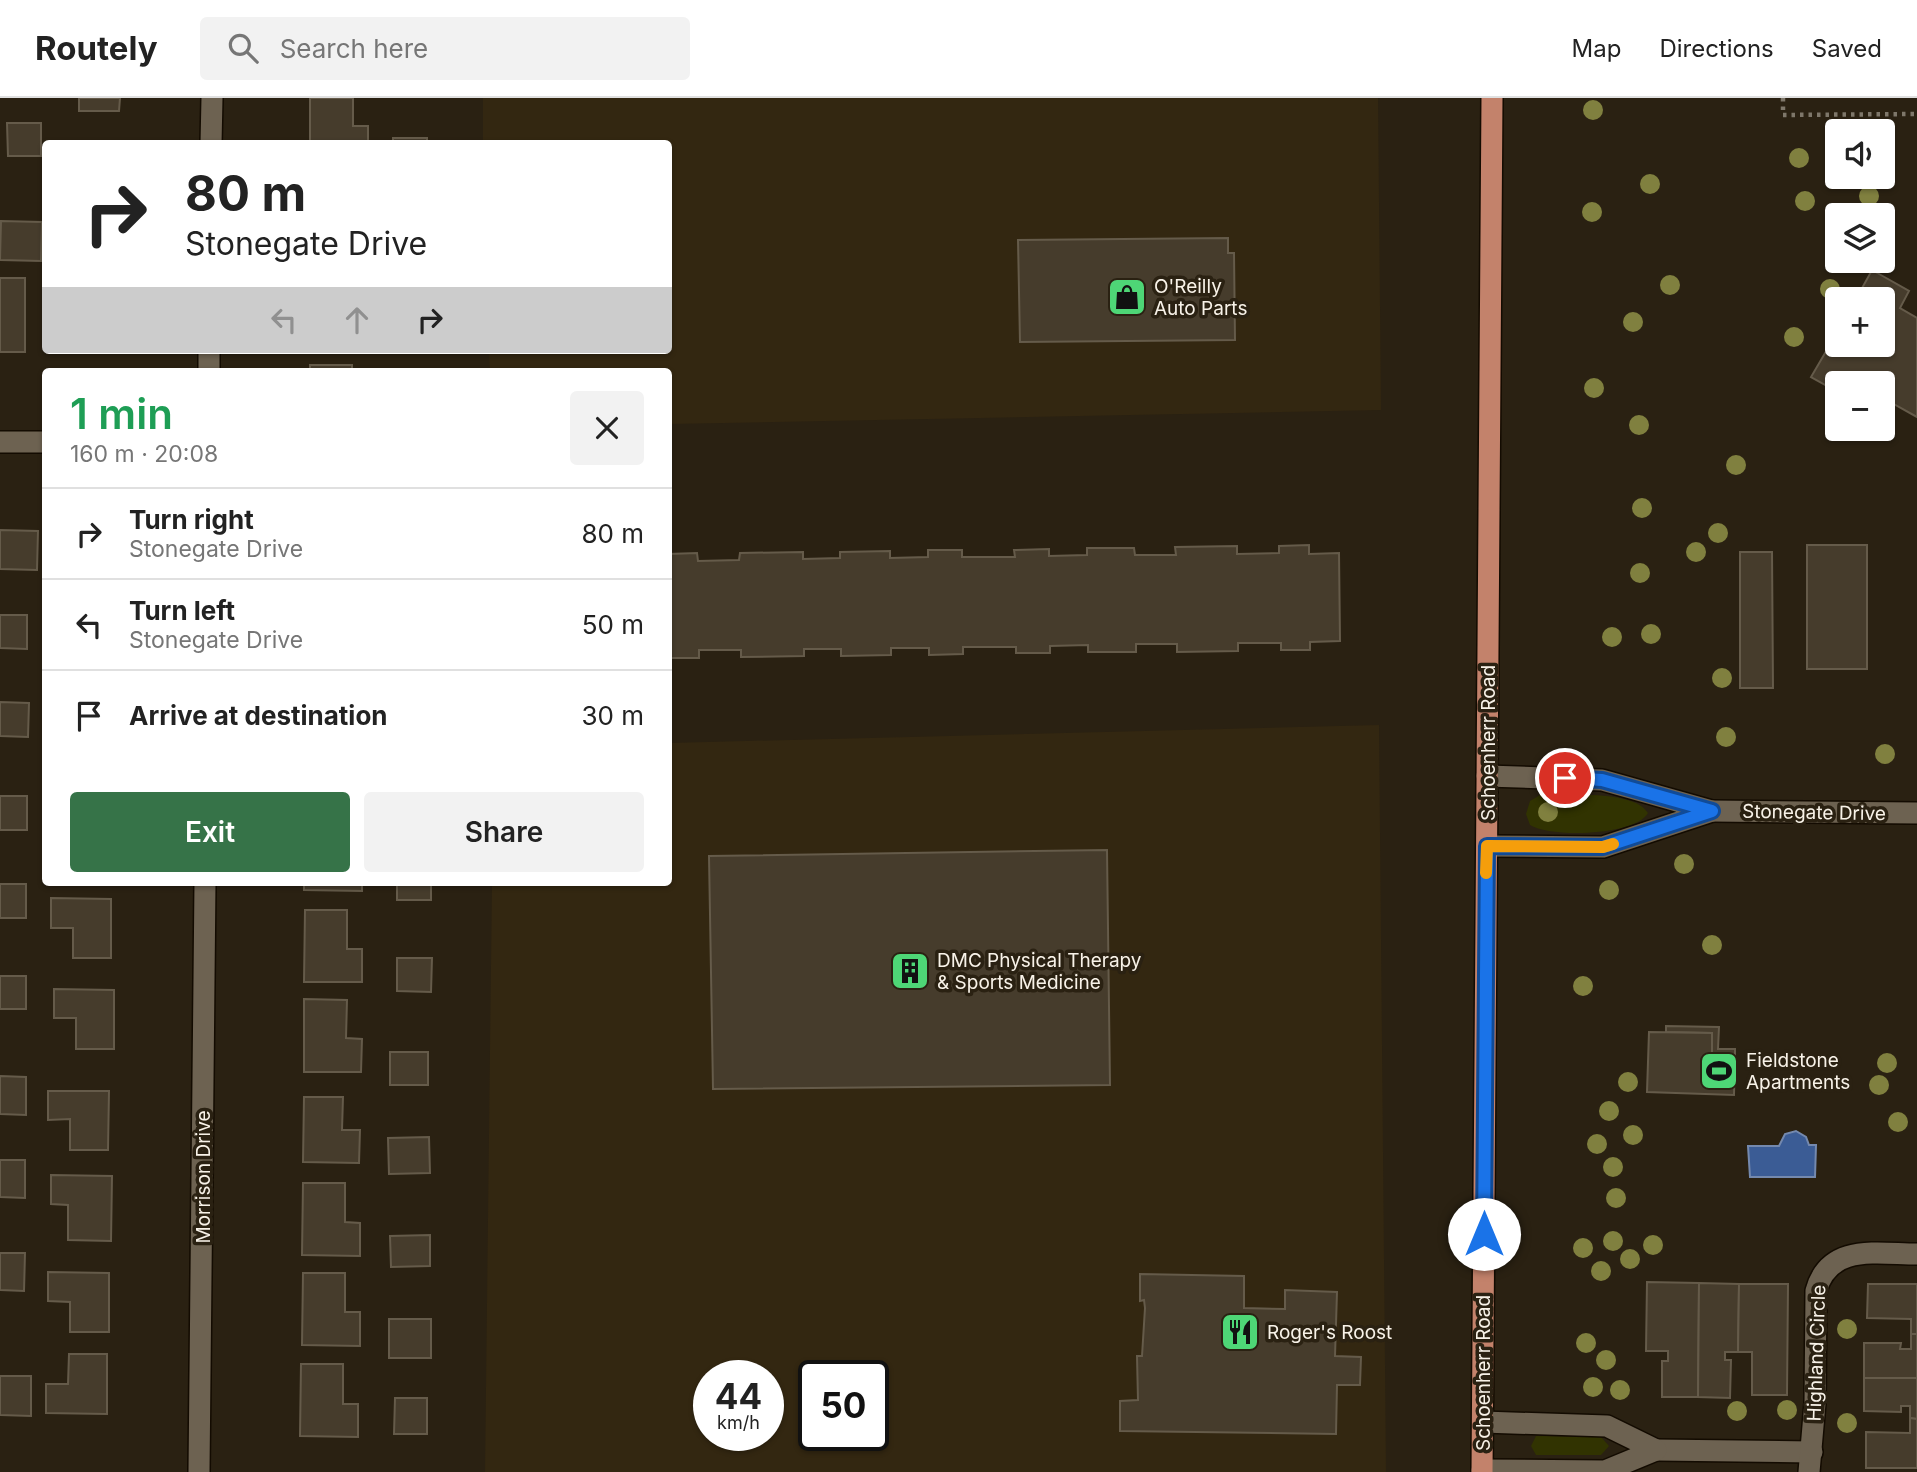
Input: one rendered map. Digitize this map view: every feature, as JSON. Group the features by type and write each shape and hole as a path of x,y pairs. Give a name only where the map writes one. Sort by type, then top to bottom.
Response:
{"main road":[{"name":"Schoenherr Road","path":"1482,1471 1492,98"}],"street":[{"path":"211,140 212,98"},
{"path":"0,442 42,442"},
{"name":"Stonegate Drive","path":"1487,776 1602,780 1712,811 1917,813"},
{"name":"Stonegate Drive","path":"1487,846 1603,847 1712,811"},
{"name":"Morrison Drive","path":"199,1472 205,886"},
{"name":"Highland Circle","path":"1483,1422 1607,1426 1656,1450 1811,1462 1816,1291 1820,1274 1835,1261 1853,1254 1917,1254"},
{"name":"Highland Circle","path":"1482,1471 1605,1471 1656,1450"}],"path":[{"path":"1783,98 1783,115 1917,114"}],"shaded area":[{"path":"483,98 1378,98 1381,410 672,424 672,368 490,368 489,354 672,354 672,140 483,140"},
{"path":"1379,725 1386,1472 485,1472 492,886 672,886 672,743"},
{"path":"1540,795 1614,797 1640,805 1648,813 1640,821 1610,830 1555,832 1530,825 1526,814 1530,801"},
{"path":"1536,1436 1601,1437 1609,1446 1601,1455 1536,1455 1531,1446"}],"water":[{"path":"1796,1131 1806,1137 1809,1145 1816,1145 1815,1177 1750,1177 1748,1146 1779,1146 1785,1134"}],"building":[{"path":"79,98 120,98 119,111 79,111"},
{"path":"310,98 353,98 353,126 368,126 368,140 310,140"},
{"path":"7,123 41,123 41,156 8,156"},
{"path":"393,138 427,138 427,140"},
{"path":"1,221 42,222 41,261 0,260"},
{"name":"O'Reilly Auto Parts","path":"1228,238 1228,253 1234,253 1235,340 1020,342 1018,240"},
{"path":"1870,273 1877,273 1909,291 1900,308 1917,318 1917,417 1895,405 1895,371 1825,371 1825,385 1811,377 1825,353 1825,357 1895,357 1895,287 1863,287"},
{"path":"0,278 25,278 25,352 0,352"},
{"path":"310,365 352,365 352,368 310,368"},
{"path":"0,530 38,531 37,570 0,569"},
{"path":"1309,545 1309,554 1339,553 1340,641 1310,642 1310,650 1281,650 1281,643 1238,643 1238,651 1177,652 1177,644 1136,644 1136,652 1088,652 1088,645 1050,646 1050,653 1016,653 1016,647 963,647 963,654 929,655 929,648 891,648 891,655 841,656 841,649 804,649 804,656 741,657 741,650 699,650 699,658 672,658 672,554 697,553 698,561 739,560 740,553 803,552 803,559 840,558 840,552 890,551 890,558 928,557 928,550 962,550 962,557 1015,557 1014,550 1049,549 1049,556 1087,555 1087,548 1134,548 1135,555 1176,555 1175,547 1237,546 1237,554 1279,553 1279,546"},
{"path":"1807,545 1867,545 1867,669 1807,669"},
{"path":"1740,552 1772,552 1773,688 1740,688"},
{"path":"0,615 27,615 27,649 0,648"},
{"path":"0,702 29,703 28,737 0,736"},
{"path":"0,796 27,796 27,830 0,830"},
{"name":"DMC Physical Therapy & Sports Medicine","path":"1107,850 1110,1085 713,1089 709,856"},
{"path":"0,884 26,884 26,918 0,918"},
{"path":"304,886 362,886 362,891 304,890"},
{"path":"397,886 431,886 431,900 397,900"},
{"path":"51,898 111,899 111,958 73,958 73,928 51,928"},
{"path":"305,910 347,910 347,949 362,949 362,982 304,982"},
{"path":"397,958 432,958 431,992 397,991"},
{"path":"0,976 26,976 26,1009 0,1009"},
{"path":"54,989 114,990 114,1049 76,1049 76,1018 54,1018"},
{"path":"304,999 347,1000 346,1038 362,1039 361,1072 304,1072"},
{"path":"1666,1026 1719,1027 1718,1049 1735,1049 1735,1056 1712,1056 1712,1033 1666,1032"},
{"path":"1649,1032 1712,1033 1712,1056 1735,1056 1734,1095 1647,1092"},
{"path":"390,1052 428,1052 428,1085 390,1085"},
{"path":"0,1076 26,1077 26,1115 0,1114"},
{"path":"48,1091 109,1091 108,1150 70,1150 70,1119 48,1120"},
{"path":"304,1097 343,1097 342,1130 360,1130 359,1163 303,1162"},
{"path":"429,1137 430,1173 389,1174 388,1138"},
{"path":"0,1160 25,1160 25,1198 0,1197"},
{"path":"51,1175 112,1176 111,1241 68,1240 68,1205 51,1204"},
{"path":"303,1183 345,1183 345,1222 360,1223 360,1256 302,1255"},
{"path":"430,1235 430,1266 391,1267 390,1236"},
{"path":"0,1253 25,1253 24,1291 0,1290"},
{"path":"48,1272 109,1273 109,1332 70,1332 70,1302 48,1301"},
{"path":"303,1273 345,1273 345,1312 360,1312 360,1346 302,1345"},
{"name":"Roger's Roost","path":"1140,1274 1244,1276 1244,1308 1285,1309 1285,1290 1337,1292 1335,1356 1361,1357 1360,1385 1337,1385 1336,1434 1120,1431 1120,1401 1138,1400 1137,1356 1142,1356 1145,1308 1144,1300 1140,1301"},
{"path":"1647,1282 1699,1283 1698,1397 1662,1397 1662,1361 1668,1361 1668,1351 1646,1351"},
{"path":"1699,1283 1739,1284 1738,1352 1725,1352 1725,1360 1731,1360 1730,1398 1698,1397"},
{"path":"1739,1284 1788,1284 1787,1395 1752,1395 1752,1352 1738,1352"},
{"path":"1868,1284 1917,1284 1917,1334 1911,1334 1911,1319 1867,1318"},
{"path":"389,1319 431,1319 431,1358 389,1358"},
{"path":"1911,1334 1917,1334 1917,1378 1864,1378 1864,1343 1901,1343 1900,1349 1911,1349"},
{"path":"69,1354 107,1354 107,1414 46,1413 46,1384 68,1384"},
{"path":"301,1364 343,1364 343,1404 358,1404 358,1437 300,1436"},
{"path":"0,1376 31,1376 31,1416 0,1415"},
{"path":"1864,1378 1917,1378 1917,1419 1910,1418 1910,1406 1901,1406 1901,1412 1864,1411"},
{"path":"395,1398 427,1398 427,1434 394,1434"},
{"path":"1910,1418 1917,1419 1917,1468 1866,1468 1866,1432 1910,1433"}],"slow traffic":[{"path":"1486,873 1487,846 1603,847 1613,844"}],"place":[{"name":"O'Reilly Auto Parts","path":"1127,297"},
{"name":"DMC Physical Therapy & Sports Medicine","path":"910,971"},
{"name":"Fieldstone Apartments","path":"1719,1071"},
{"name":"Roger's Roost","path":"1240,1332"}],"route":[{"path":"1484,1234 1487,846 1603,847 1641,837 1712,811 1602,780 1565,778"}]}
